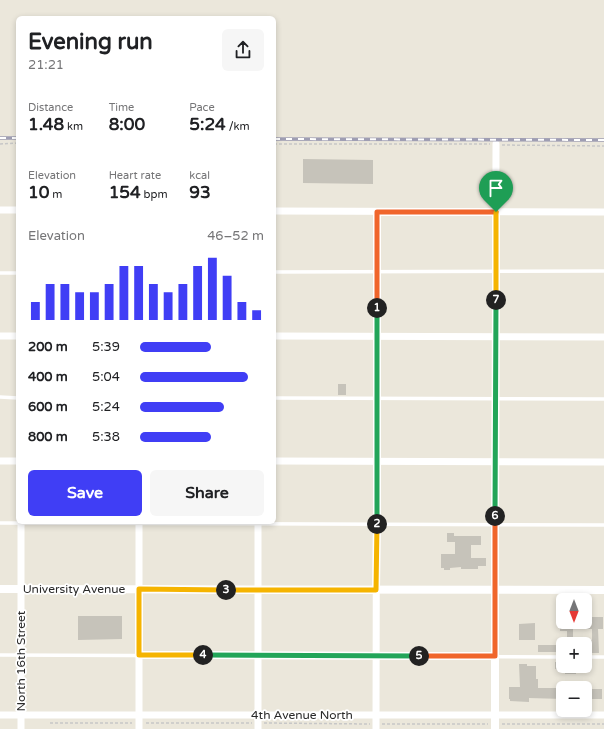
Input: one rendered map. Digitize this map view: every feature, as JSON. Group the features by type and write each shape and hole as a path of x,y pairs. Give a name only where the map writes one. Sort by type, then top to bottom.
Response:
{"street":[{"path":"495,723 496,144"},
{"path":"0,210 16,210"},
{"path":"276,211 604,212"},
{"path":"376,726 377,212"},
{"path":"0,336 16,336"},
{"path":"276,336 604,337"},
{"path":"0,461 16,461"},
{"path":"276,461 604,462"},
{"name":"North 16th Street","path":"20,729 21,524"},
{"path":"139,524 139,726"},
{"path":"258,524 258,726"},
{"name":"University Avenue","path":"0,589 604,590"},
{"name":"4th Avenue North","path":"0,715 376,714 495,723 604,715"}],"lane":[{"path":"276,272 604,271"},
{"path":"0,273 16,273"},
{"path":"0,398 16,398"},
{"path":"276,398 604,399"},
{"path":"0,523 16,523"},
{"path":"276,523 604,525"},
{"path":"0,655 556,657"},
{"path":"592,657 604,657"}],"path":[{"path":"0,144 16,144"},
{"path":"276,144 496,144 604,146"},
{"path":"45,723 139,726 376,726 495,723 604,724"}],"building":[{"path":"303,159 373,160 373,184 303,183"},
{"path":"338,384 346,384 346,395 338,395"},
{"path":"447,533 454,533 454,536 481,536 481,545 471,545 471,558 486,558 486,566 478,566 478,569 461,569 461,567 444,570 444,568 441,568 441,554 455,554 455,542 447,542"},
{"path":"78,616 122,616 122,639 78,640"},
{"path":"592,617 603,617 603,629 598,629 599,653 592,653"},
{"path":"535,623 535,640 519,640 519,624"},
{"path":"560,629 573,629 573,637 567,637 567,631 560,631"},
{"path":"538,645 556,645 556,652 538,652"},
{"path":"519,664 536,666 538,688 556,688 556,699 529,698 529,702 510,701 509,687 520,687"},
{"path":"565,673 576,673 576,674"},
{"path":"592,689 602,689 602,699 592,699"}],"railway":[{"path":"0,138 16,138"},
{"path":"276,139 604,140"}],"route":[{"path":"377,212 496,212 495,656 139,655 139,589 376,590 377,212"}]}
